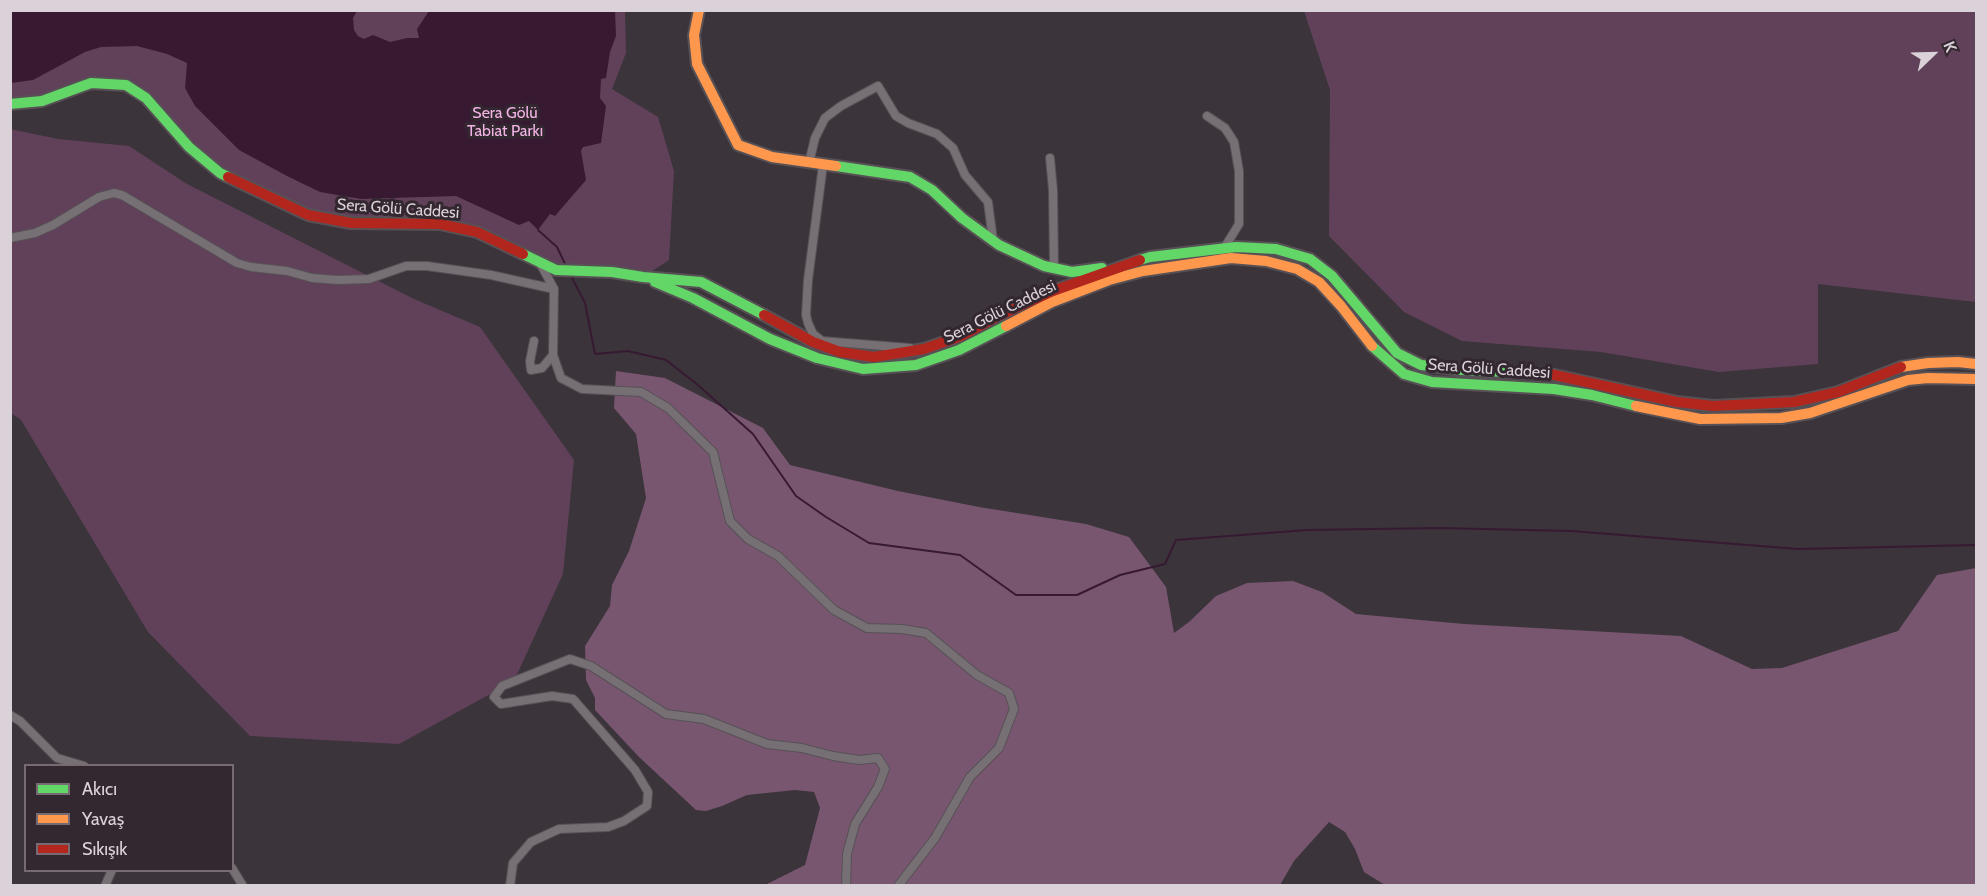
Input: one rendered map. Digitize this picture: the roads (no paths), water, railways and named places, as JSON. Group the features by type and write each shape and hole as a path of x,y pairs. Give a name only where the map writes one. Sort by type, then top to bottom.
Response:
{"main road":[{"path":"699,10 694,35 697,64 738,145 772,157 910,177 932,190 962,218 993,240 1044,267 1072,272 1122,265 1143,271"},
{"name":"Sera Gölü Caddesi","path":"10,104 42,101 91,83 126,86 146,98 189,147 220,173 308,215 351,223 440,224 477,231 556,270 612,272 701,282 813,342 840,352 874,357 924,349 961,336 1053,291 1122,265 1150,257 1224,248 1276,249 1310,260 1332,276 1396,353 1421,365 1462,370 1550,374 1677,402 1713,406 1794,402 1838,392 1899,369 1928,363 1977,364"},
{"name":"Sera Gölü Caddesi","path":"643,277 693,298 770,339 818,358 863,369 916,364 959,350 1052,302 1109,280 1143,271 1230,258 1266,261 1297,269 1319,282 1370,344 1404,374 1432,382 1554,389 1700,419 1781,418 1810,412 1908,380 1977,379"}],"street":[{"path":"809,163 815,138 825,118 841,106 878,86 896,116 937,134 953,148 965,175 988,202 993,240"},
{"path":"1207,116 1225,128 1234,142 1239,171 1239,224 1216,261"},
{"path":"1050,158 1053,185 1054,268"},
{"path":"824,165 806,303 808,323 813,334 822,341 959,350"},
{"path":"10,238 35,233 53,225 99,197 114,193 122,195 237,263 251,267 338,280 369,279 406,266 427,266 491,275 554,289"},
{"path":"540,263 554,289 553,355 561,378 582,389 641,392 668,408 713,452 730,521 748,539 778,556 834,610 867,628 903,629 926,633 977,675 1009,693 1014,709 999,748 970,777 934,838 898,885"},
{"path":"534,340 530,361 531,370 542,368 553,355"},
{"path":"510,885 513,863 531,842 559,829 608,827 624,821 647,806 648,792 635,770 573,699 552,696 501,704 494,697 502,686 570,659 591,666 666,714 704,719 767,744 802,748 859,760 879,758 885,769 878,787 855,824 847,854 846,885"},
{"path":"10,715 20,721 57,758 80,764"},
{"path":"234,871 243,885"}],"waterway":[{"path":"538,230 557,247 567,268"},
{"path":"571,276 585,303 595,354 628,351 666,360 753,434 796,496 826,517 869,543 960,555 1016,595 1077,595 1120,575 1165,564 1176,540 1307,530 1440,528 1571,531 1798,549 1976,545"}],"park label":[{"name":"Sera Gölü Tabiat Parkı","path":"505,122"}]}
